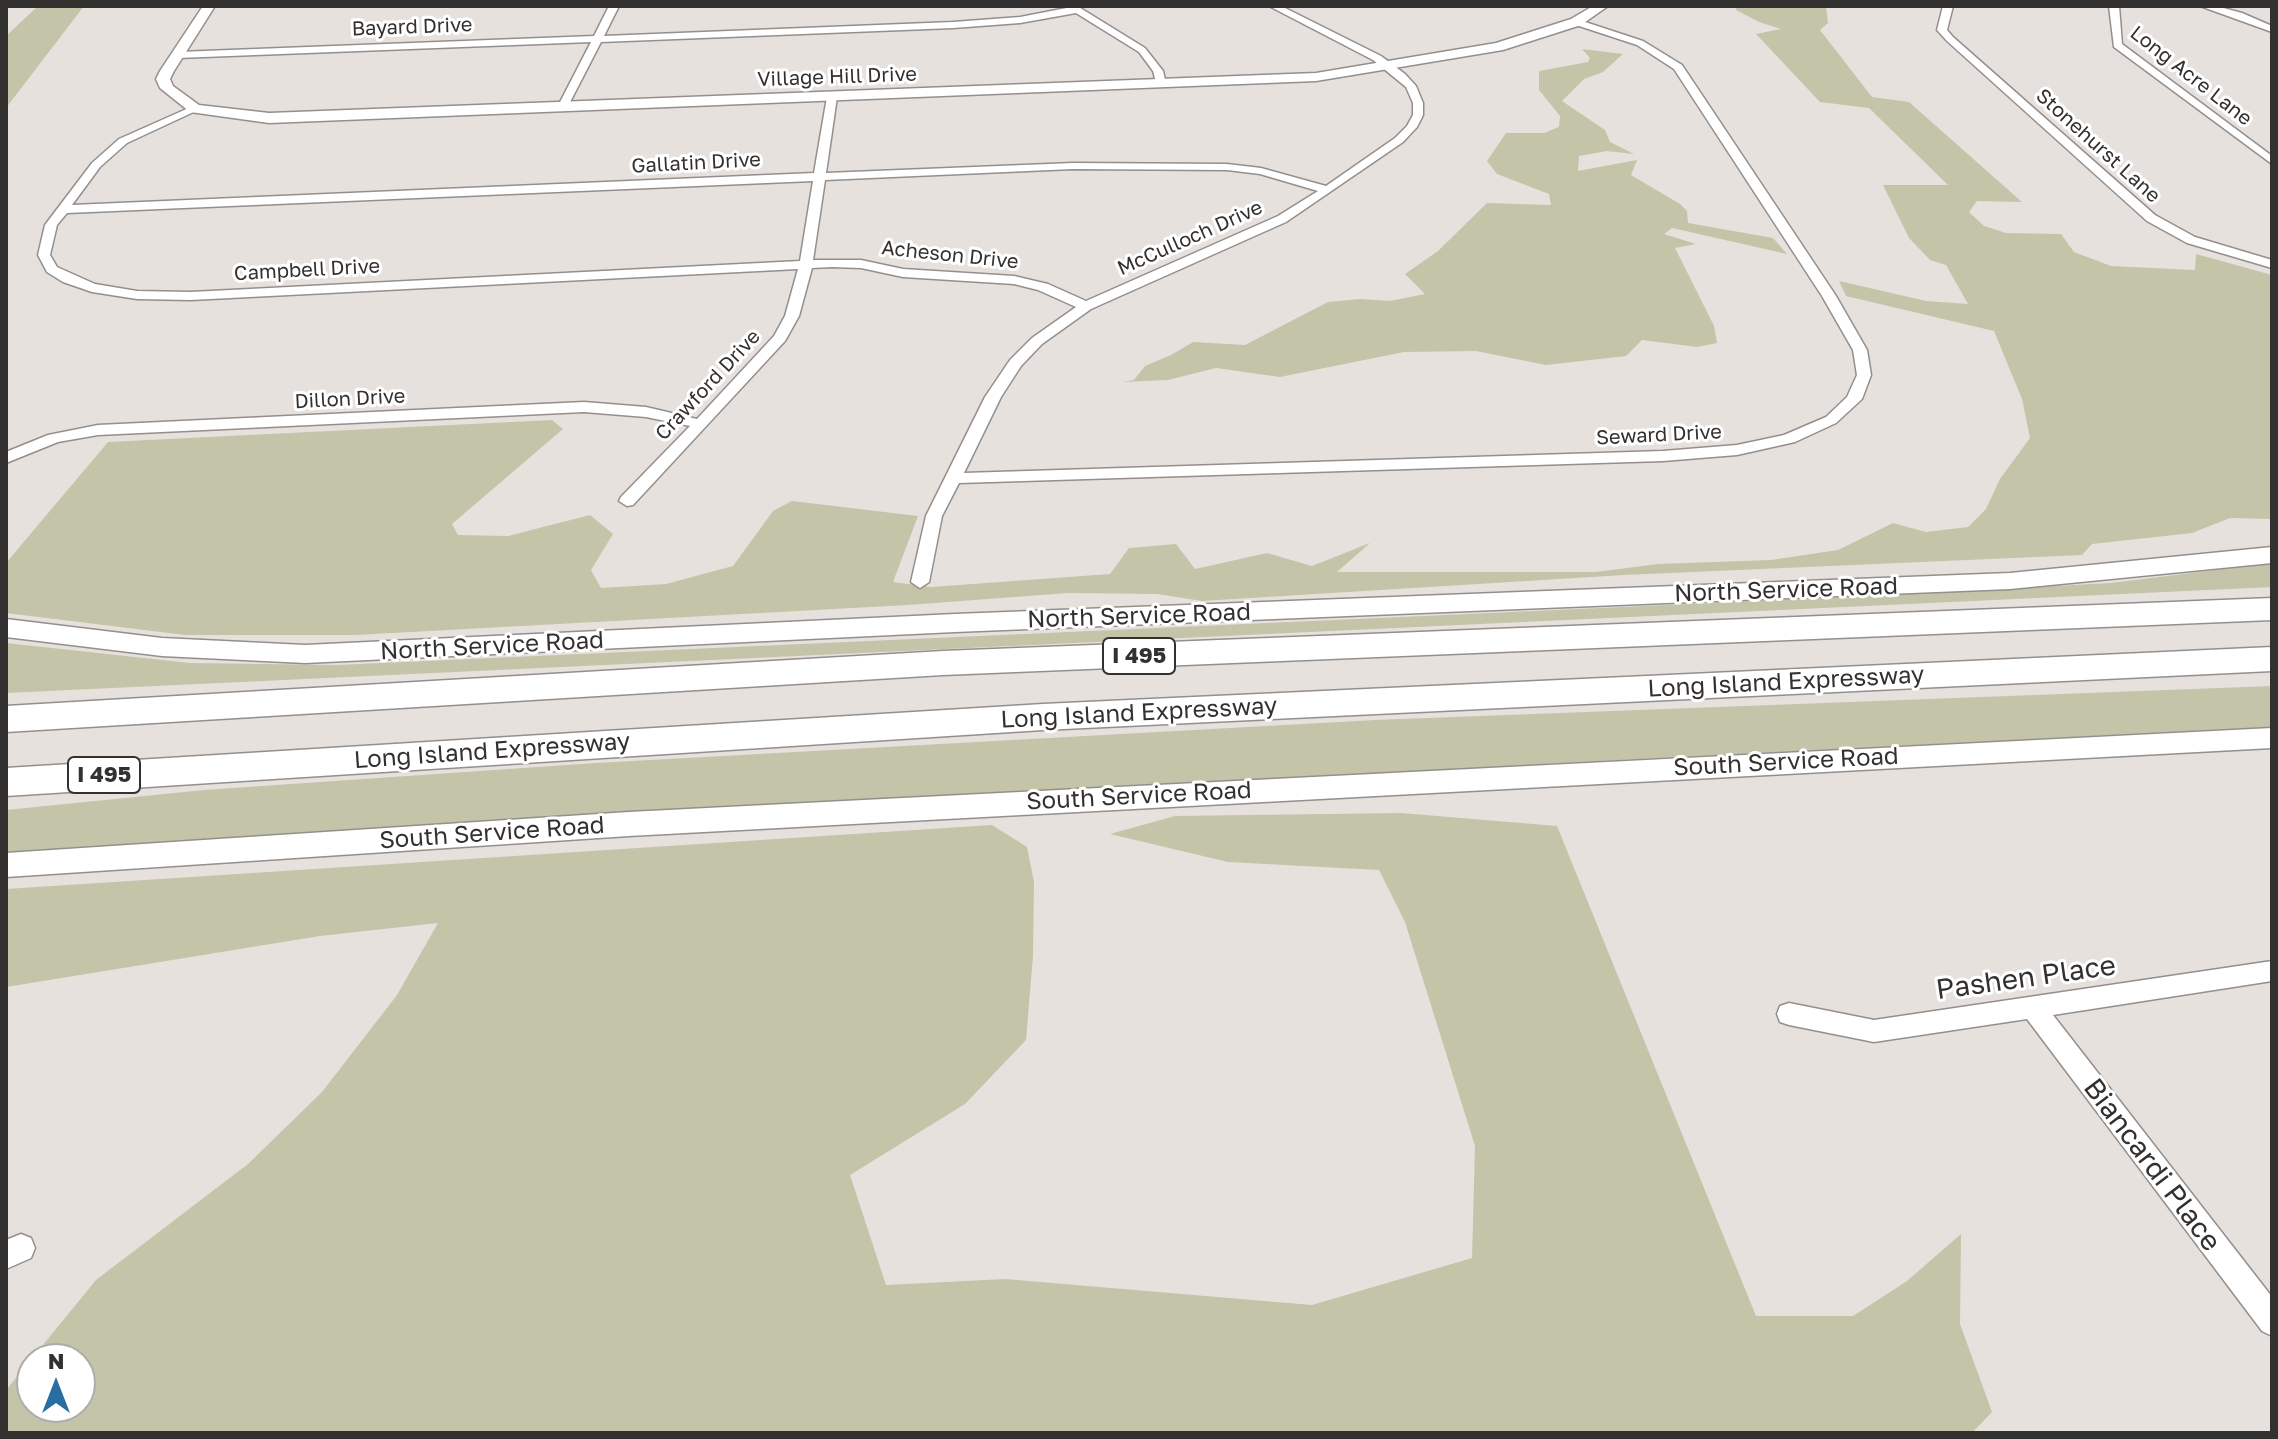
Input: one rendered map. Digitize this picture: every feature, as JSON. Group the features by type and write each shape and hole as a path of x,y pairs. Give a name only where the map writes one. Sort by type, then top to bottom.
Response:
{"highway":[{"name":"I 495","path":"6,719 943,663 2272,609"},
{"name":"Long Island Expressway","path":"6,782 1027,718 2272,659"},
{"path":"6,704 193,708"}],"main road":[{"path":"195,109 173,96 163,79 209,6"},
{"name":"Village Hill Drive","path":"195,109 243,116 297,118 1316,77 1498,47 1576,22 1602,6"},
{"name":"North Service Road","path":"6,628 162,647 305,654 955,623 2010,581 2272,555"},
{"name":"South Service Road","path":"6,865 629,824 2272,738"}],"street":[{"path":"562,108 614,6"},
{"name":"McCulloch Drive","path":"920,582 934,516 993,397 1015,363 1037,341 1086,306 1275,223 1328,190 1412,127 1418,115 1418,103 1411,86 1377,58 1274,6"},
{"name":"Stonehurst Lane","path":"1948,6 1942,30 1950,39 2151,218 2191,240 2272,264"},
{"name":"Long Acre Lane","path":"2114,6 2117,45 2272,161"},
{"path":"2205,6 2239,15 2272,29"},
{"name":"Bayard Drive","path":"178,55 953,25 1020,20 1074,8"},
{"path":"1074,8 1142,50 1158,71 1161,84"},
{"name":"Seward Drive","path":"953,478 1663,456 1763,445 1789,439 1831,420 1854,399 1864,375 1860,350 1829,296 1678,67 1640,43 1576,22"},
{"name":"Crawford Drive","path":"627,501 780,338 800,296 832,97"},
{"name":"Campbell Drive","path":"195,109 123,141 96,165 51,225 44,255 52,269 92,288 137,295 191,296 806,265"},
{"name":"Gallatin Drive","path":"64,209 1087,165 1261,171 1328,190"},
{"name":"Acheson Drive","path":"806,265 861,264 903,273 1014,280 1054,290 1086,306"},
{"name":"Dillon Drive","path":"7,456 54,438 98,430 584,407 646,412 699,424"},
{"name":"Pashen Place","path":"1789,1014 1874,1031 2272,971"},
{"name":"Biancardi Place","path":"2034,1009 2272,1321"}],"green space":[{"path":"38,6 84,6 6,108 6,36"},
{"path":"1737,6 1826,6 1828,23 1820,30 1872,97 1909,102 2022,202 1977,201 1969,212 1984,226 2006,233 2061,234 2074,252 2111,266 2195,270 2196,254 2272,275 2272,519 2230,518 2192,533 2092,544 2082,555 1624,575 1202,601 1157,594 1068,593 908,605 356,635 185,635 6,613 6,563 108,442 552,420 563,429 452,524 458,535 508,536 590,515 613,534 591,570 601,588 666,584 733,566 773,511 792,501 918,516 893,582 931,587 1110,574 1129,548 1176,544 1195,569 1267,553 1312,566 1370,543 1337,572 1596,572 1658,564 1771,560 1838,550 1893,523 1926,532 1968,527 1986,509 2000,479 2030,438 2022,399 1994,331 1846,296 1839,281 1926,301 1968,304 1946,265 1930,260 1909,238 1883,185 1948,185 1869,108 1820,102 1756,34 1781,29 1736,10"},
{"path":"1582,49 1623,54 1603,72 1584,79 1562,101 1605,130 1610,142 1634,154 1607,151 1579,156 1578,171 1637,160 1631,175 1680,204 1687,211 1688,223 1773,238 1787,254 1672,228 1664,234 1696,244 1675,248 1714,326 1717,343 1697,347 1642,340 1626,356 1546,365 1476,351 1404,352 1280,377 1216,368 1168,380 1122,382 1134,380 1145,366 1193,342 1245,345 1328,302 1360,299 1390,301 1425,294 1405,274 1438,251 1487,203 1551,205 1549,194 1497,174 1487,161 1506,133 1544,133 1559,127 1560,116 1539,90 1539,71 1588,62 1590,58"},
{"path":"2272,563 2272,587 6,693 6,643 190,663 337,665 2111,583"},
{"path":"2272,686 2272,727 1617,760 6,854 6,810 204,790 596,763 1375,720"},
{"path":"1401,813 1557,826 1756,1316 1853,1316 1907,1281 1961,1234 1960,1324 1992,1412 1972,1433 6,1433 6,1390 16,1378 16,1423 96,1423 96,1343 44,1343 96,1280 248,1164 322,1092 397,995 438,923 320,936 6,987 6,889 992,825 1027,847 1034,882 1033,956 1026,1040 965,1104 850,1175 886,1285 1005,1279 1312,1305 1472,1258 1475,1146 1405,922 1379,870 1228,862 1110,834 1175,816"}]}
